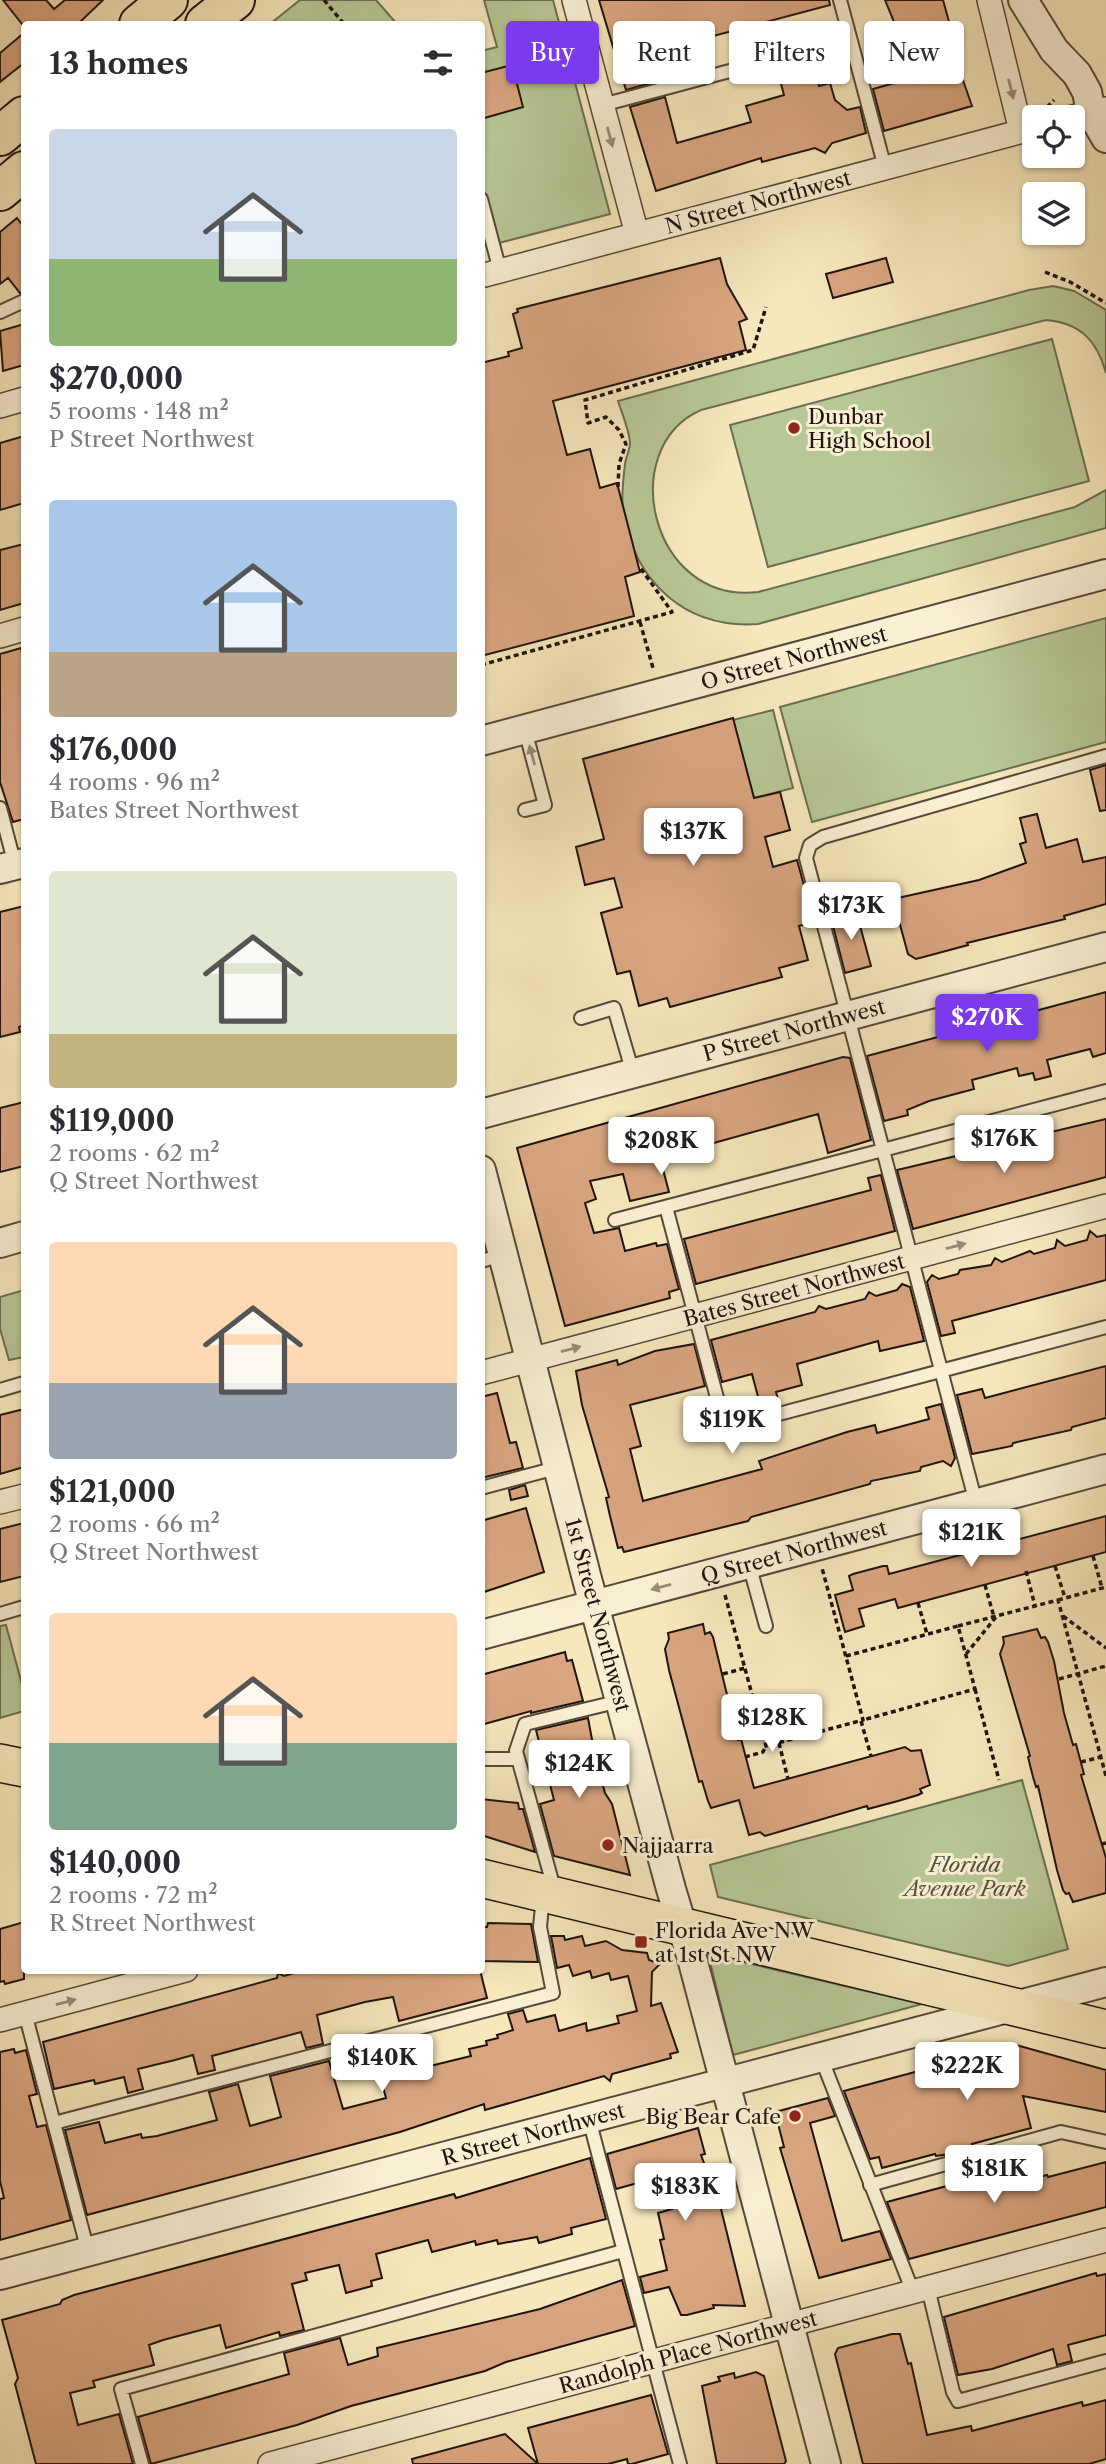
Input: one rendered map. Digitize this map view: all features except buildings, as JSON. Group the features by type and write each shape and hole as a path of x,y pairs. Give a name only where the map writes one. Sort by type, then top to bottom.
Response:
{"highway":[{"path":"143,21 168,0"},
{"path":"209,21 235,0"},
{"path":"0,136 21,118"},
{"path":"0,191 21,174"}],"main road":[{"path":"485,1879 1106,2029"}],"street":[{"path":"168,0 173,21"},
{"path":"574,0 637,234"},
{"path":"989,0 1022,110"},
{"path":"1023,0 1054,50 1058,72 1068,97 1090,113 1106,138"},
{"name":"N Street Northwest","path":"491,273 1022,132"},
{"path":"0,406 21,400"},
{"name":"O Street Northwest","path":"485,740 1106,574"},
{"path":"0,636 21,630"},
{"name":"P Street Northwest","path":"485,1113 1105,950"},
{"name":"1st Street Northwest","path":"485,1202 492,1258 532,1360 594,1605 827,2464"},
{"name":"Bates Street Northwest","path":"485,1372 1106,1206"},
{"path":"0,1243 21,1237"},
{"name":"Q Street Northwest","path":"485,1634 1106,1469"},
{"path":"0,1502 21,1497"},
{"path":"0,2020 171,1974"},
{"name":"R Street Northwest","path":"0,2275 588,2119 822,2060 1106,1982"},
{"name":"Randolph Place Northwest","path":"270,2464 1106,2240"}],"lane":[{"path":"840,0 846,21"},
{"path":"850,38 885,168"},
{"path":"602,105 729,71"},
{"path":"485,229 491,273"},
{"path":"0,312 21,302"},
{"path":"525,730 545,805 525,810"},
{"path":"976,1503 806,858 810,845 823,837 1106,757"},
{"path":"0,807 13,865"},
{"path":"581,1018 614,1008 633,1073"},
{"path":"615,1220 1106,1091"},
{"path":"666,1207 720,1409 724,1418 733,1422 746,1423 1106,1327"},
{"path":"0,1390 21,1384"},
{"path":"485,1487 561,1467"},
{"path":"749,1564 766,1626"},
{"path":"0,1614 21,1608"},
{"path":"54,2123 553,1993 540,1927 550,1895 516,1751 525,1724 620,1701"},
{"path":"485,1759 518,1759"},
{"path":"25,2013 88,2251"},
{"path":"822,2060 870,2185 921,2290 958,2401 1106,2361"},
{"path":"588,2119 680,2464"},
{"path":"870,2185 1061,2132 1106,2142"},
{"path":"142,2464 121,2389 623,2251"}],"path":[{"path":"324,0 342,21"},
{"path":"1048,105 1054,100"},
{"path":"1045,272 1070,282 1106,303"},
{"path":"618,487 619,464 626,444 606,417 588,423 585,400 753,350 766,307"},
{"path":"485,664 671,612 639,566"},
{"path":"640,622 653,668"},
{"path":"846,1656 1104,1588 1093,1556"},
{"path":"822,1566 871,1756"},
{"path":"1055,1566 1065,1598"},
{"path":"1026,1572 1035,1606"},
{"path":"985,1585 995,1616"},
{"path":"724,1592 766,1746 763,1752 745,1757"},
{"path":"1058,1600 1106,1776"},
{"path":"918,1603 927,1634"},
{"path":"1062,1615 1106,1648"},
{"path":"966,1654 995,1616"},
{"path":"958,1626 999,1780"},
{"path":"1059,1679 1106,1666"},
{"path":"723,1674 745,1668"},
{"path":"766,1746 975,1689"},
{"path":"779,1743 788,1779"},
{"path":"1081,1762 1106,1751"}],"green space":[{"path":"300,0 376,0 394,21 274,21"},
{"path":"484,0 553,0 559,21 506,21 506,84 575,84 610,214 499,243 485,241 485,50 497,47"},
{"path":"1053,286 1074,291 1106,310 1106,373 1098,352 1086,336 1069,325 1046,320 701,410 674,429 659,456 653,488 657,520 670,550 692,574 721,589 758,592 1075,507 1106,490 1106,528 758,624 732,624 708,619 668,596 652,580 629,537 623,512 622,494 630,443 618,401 1029,290"},
{"path":"1052,339 1089,481 768,567 730,425"},
{"path":"1106,618 1106,742 812,822 780,707"},
{"path":"773,710 793,788 754,798 733,720"},
{"path":"21,1291 21,1358 9,1360 0,1329 0,1297"},
{"path":"6,1625 21,1681 21,1712 0,1718 0,1626"},
{"name":"Florida Avenue Park","path":"1022,1780 1068,1949 1008,1966 718,1897 710,1865"},
{"path":"708,1954 922,2004 733,2055"}],"place":[{"name":"Dunbar High School","path":"794,428"},
{"name":"Najjaarra","path":"608,1845"},
{"name":"Florida Ave NW at 1st St NW","path":"641,1942"},
{"name":"Big Bear Cafe","path":"795,2116"}]}
